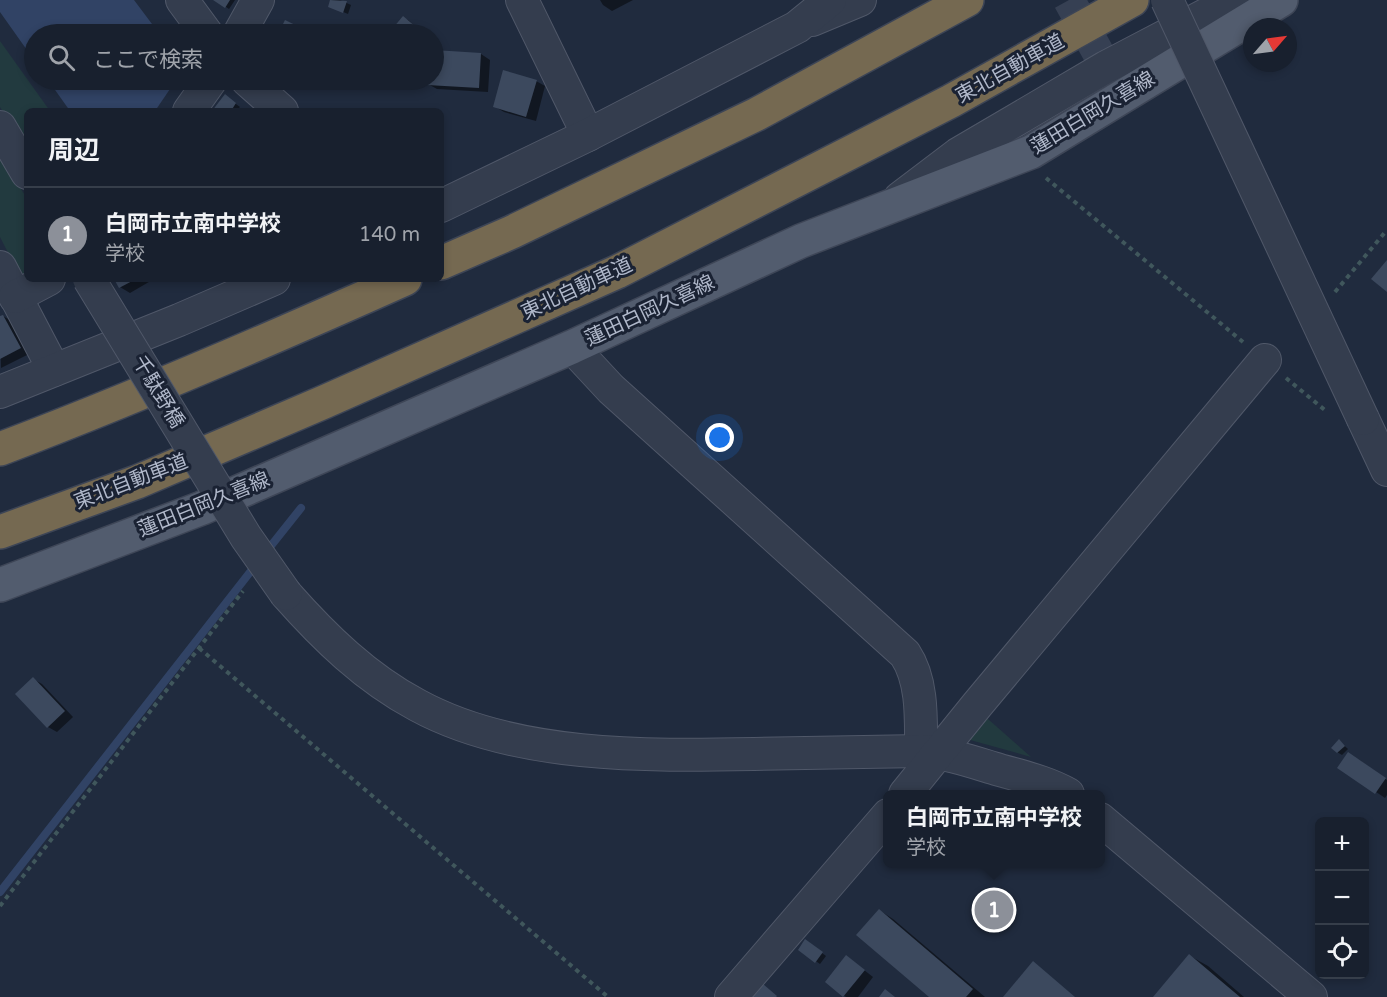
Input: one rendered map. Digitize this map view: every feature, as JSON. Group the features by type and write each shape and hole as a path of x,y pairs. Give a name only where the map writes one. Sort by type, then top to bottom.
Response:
{"highway":[{"path":"444,262 512,232 757,114 967,0"},
{"name":"東北自動車道","path":"0,532 137,482 335,398 617,272 951,101 1132,0"},
{"path":"0,449 77,420 398,282"}],"main road":[{"name":"蓮田白岡久喜線","path":"0,585 202,508 572,346 801,241 889,205 1031,152 1281,0"}],"street":[{"path":"182,0 200,24"},
{"path":"245,24 258,0"},
{"path":"522,0 588,135"},
{"path":"797,27 830,0"},
{"path":"444,205 588,135 797,27 860,0"},
{"path":"1167,0 1348,418 1387,470"},
{"path":"889,205 958,154 1106,67 1234,0"},
{"path":"191,108 204,90"},
{"path":"258,90 279,108"},
{"path":"0,127 24,168"},
{"path":"0,267 54,370"},
{"path":"15,297 43,282"},
{"name":"千駄野橋","path":"91,282 246,537 286,594 316,628 345,655 416,705 450,720 507,738 591,751 646,754 930,752 1031,779 1059,790"},
{"path":"0,392 267,282"},
{"path":"572,346 611,389 905,654 914,667 921,717 930,752"},
{"path":"908,790 930,752 1265,360"},
{"path":"731,997 883,821"},
{"path":"1105,822 1311,997"}],"path":[{"path":"1031,152 1038,169 1049,180 1265,360 1348,418"},
{"path":"0,906 243,591"},
{"path":"199,648 608,997"}],"green space":[{"path":"0,41 24,75 24,90 35,90 48,108 24,108 24,146 0,107"},
{"path":"0,153 24,194 24,275 19,274 0,237"},
{"path":"981,715 988,719 1031,757 963,738"}],"water":[{"path":"0,0 134,0 152,24 24,24 24,46 0,12"},
{"path":"55,90 169,90 157,108 68,108"}],"building":[{"path":"213,0 230,0 225,8"},
{"path":"330,0 347,1 343,13 328,7"},
{"path":"403,16 412,24 396,24"},
{"path":"444,51 481,53 479,88 444,86"},
{"path":"503,70 537,80 526,117 493,107"},
{"path":"225,94 236,103 233,108 214,108"},
{"path":"1387,260 1387,292 1371,279"},
{"path":"116,282 130,282 119,288"},
{"path":"3,315 21,348 0,359 0,316"},
{"path":"33,677 65,711 47,728 15,694"},
{"path":"1339,739 1345,746 1337,753 1331,748"},
{"path":"1348,752 1386,778 1375,794 1337,768"},
{"path":"879,909 973,989 966,997 929,997 856,935"},
{"path":"805,939 823,952 815,963 798,950"},
{"path":"1189,954 1240,997 1153,997"},
{"path":"846,955 865,970 843,997 825,982"},
{"path":"1033,961 1075,997 1003,997"},
{"path":"763,984 777,996 752,997"},
{"path":"885,989 895,997 879,997"}],"waterway":[{"path":"266,552 301,508"},
{"path":"0,892 258,562"}],"tunnel":[{"path":"1069,0 1106,67"}],"place":[{"name":"白岡市立南中学校","path":"994,910"}]}
